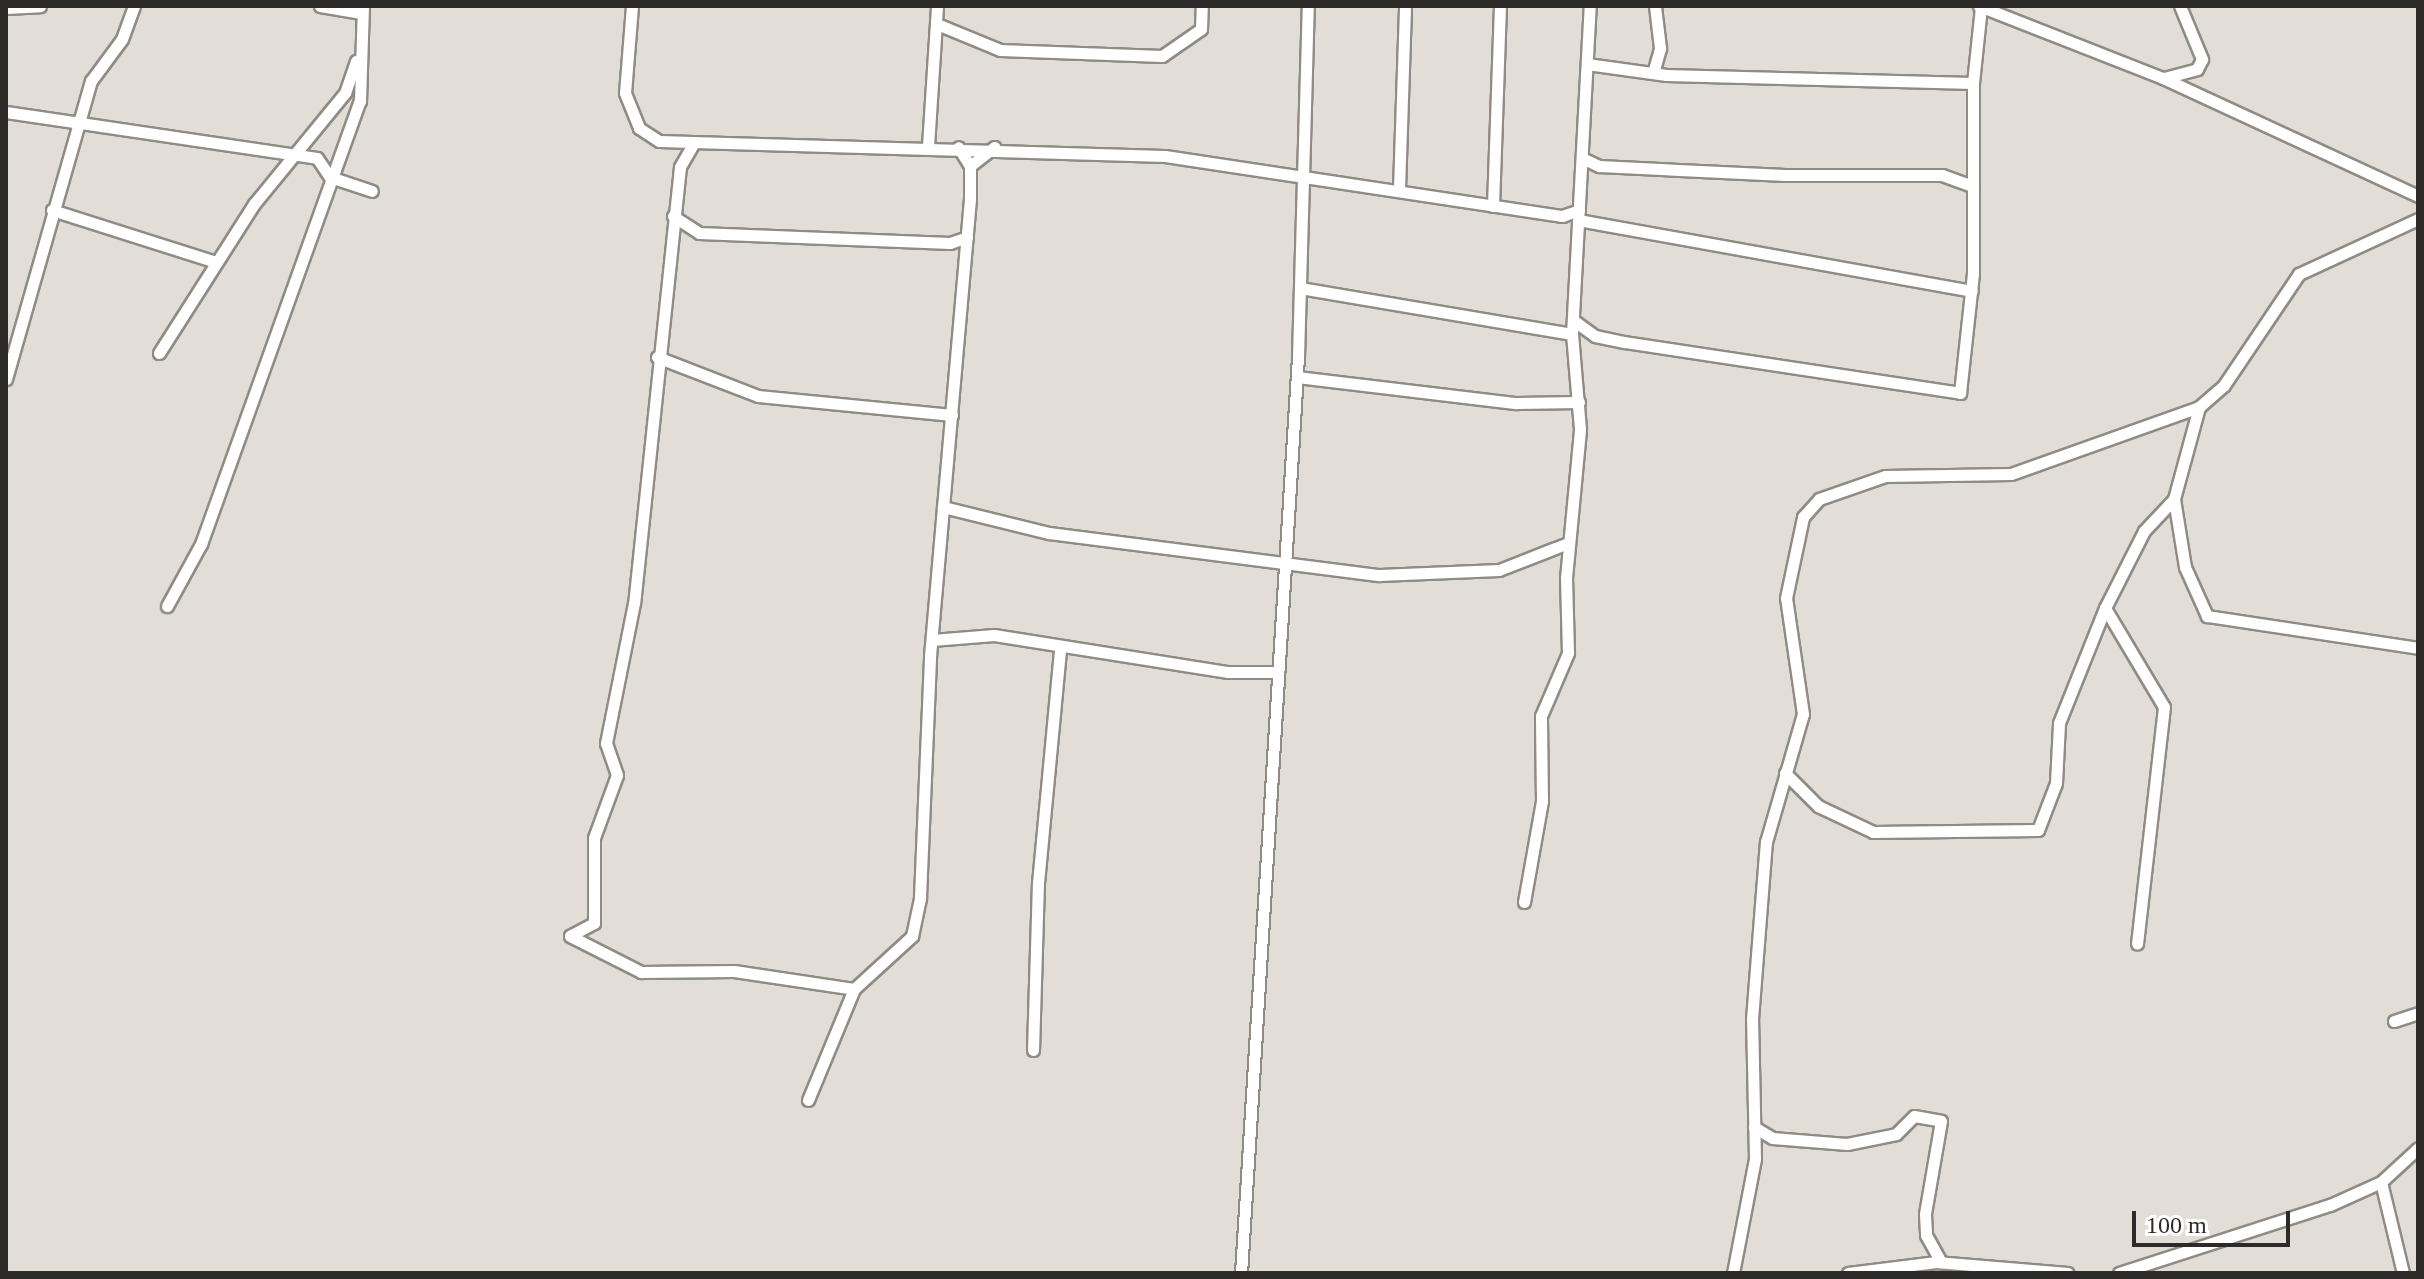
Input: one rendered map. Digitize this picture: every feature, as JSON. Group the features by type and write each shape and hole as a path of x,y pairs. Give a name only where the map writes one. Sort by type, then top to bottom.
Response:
{"street":[{"path":"6,8 40,6"},
{"path":"6,379 52,210 96,70 122,39 134,6"},
{"path":"159,353 216,262 294,153 345,93 356,61 362,10 320,6"},
{"path":"632,6 625,93 631,113 659,141 692,146 994,147 1229,160 1304,177 1562,216 1952,284 1972,291"},
{"path":"928,146 937,6"},
{"path":"937,24 1000,50 1162,56 1201,29 1202,6"},
{"path":"1241,1273 1297,377 1308,6"},
{"path":"1399,189 1405,6"},
{"path":"1493,206 1500,6"},
{"path":"1524,902 1542,801 1541,716 1568,653 1568,543 1579,402 1572,334 1590,6"},
{"path":"1653,73 1660,48 1655,6"},
{"path":"1573,320 1602,337 1946,396 1965,385 1973,270 1973,83 1980,6 2163,78 2418,196"},
{"path":"2163,78 2197,69 2202,59 2180,6"},
{"path":"167,606 201,544 366,78 356,61"},
{"path":"1587,64 1653,73 1973,83"},
{"path":"6,112 294,153 317,158 330,177 372,191"},
{"path":"692,146 680,167 657,357 634,603 606,743 617,775 594,838 594,923 570,936 641,972 734,971 854,989"},
{"path":"808,1100 854,989 899,951 916,921 932,640 967,237 970,166 958,147"},
{"path":"970,166 994,147"},
{"path":"1584,159 1599,166 1942,175 1973,186"},
{"path":"1582,177 1599,166"},
{"path":"52,210 216,262"},
{"path":"673,216 699,233 950,243 967,237"},
{"path":"1562,216 1578,221"},
{"path":"1733,1273 1754,1127 1757,932 1766,842 1805,689 1786,598 1803,517 1819,499 1885,476 2011,474 2199,407 2224,385 2299,274 2418,219"},
{"path":"1952,284 1973,270"},
{"path":"1300,288 1572,334"},
{"path":"657,357 758,396 952,415"},
{"path":"1297,377 1516,403 1579,402"},
{"path":"2199,407 2174,499 2185,567 2207,616 2418,648"},
{"path":"1785,773 1818,806 1873,832 2038,830 2056,783 2059,723 2105,608 2144,531 2174,499"},
{"path":"943,507 1049,533 1379,575 1499,570 1568,543"},
{"path":"2105,608 2164,707 2137,943"},
{"path":"932,640 994,635 1060,650 1277,672"},
{"path":"1033,1050 1038,883 1060,650"},
{"path":"2394,1021 2418,1013"},
{"path":"1754,1127 1772,1138 1847,1144 1896,1134 1914,1116 1941,1121 1925,1214 1926,1235 1941,1262"},
{"path":"2119,1273 2381,1182 2418,1148"},
{"path":"2381,1182 2403,1273"},
{"path":"1848,1273 1941,1262 2068,1273"}]}
